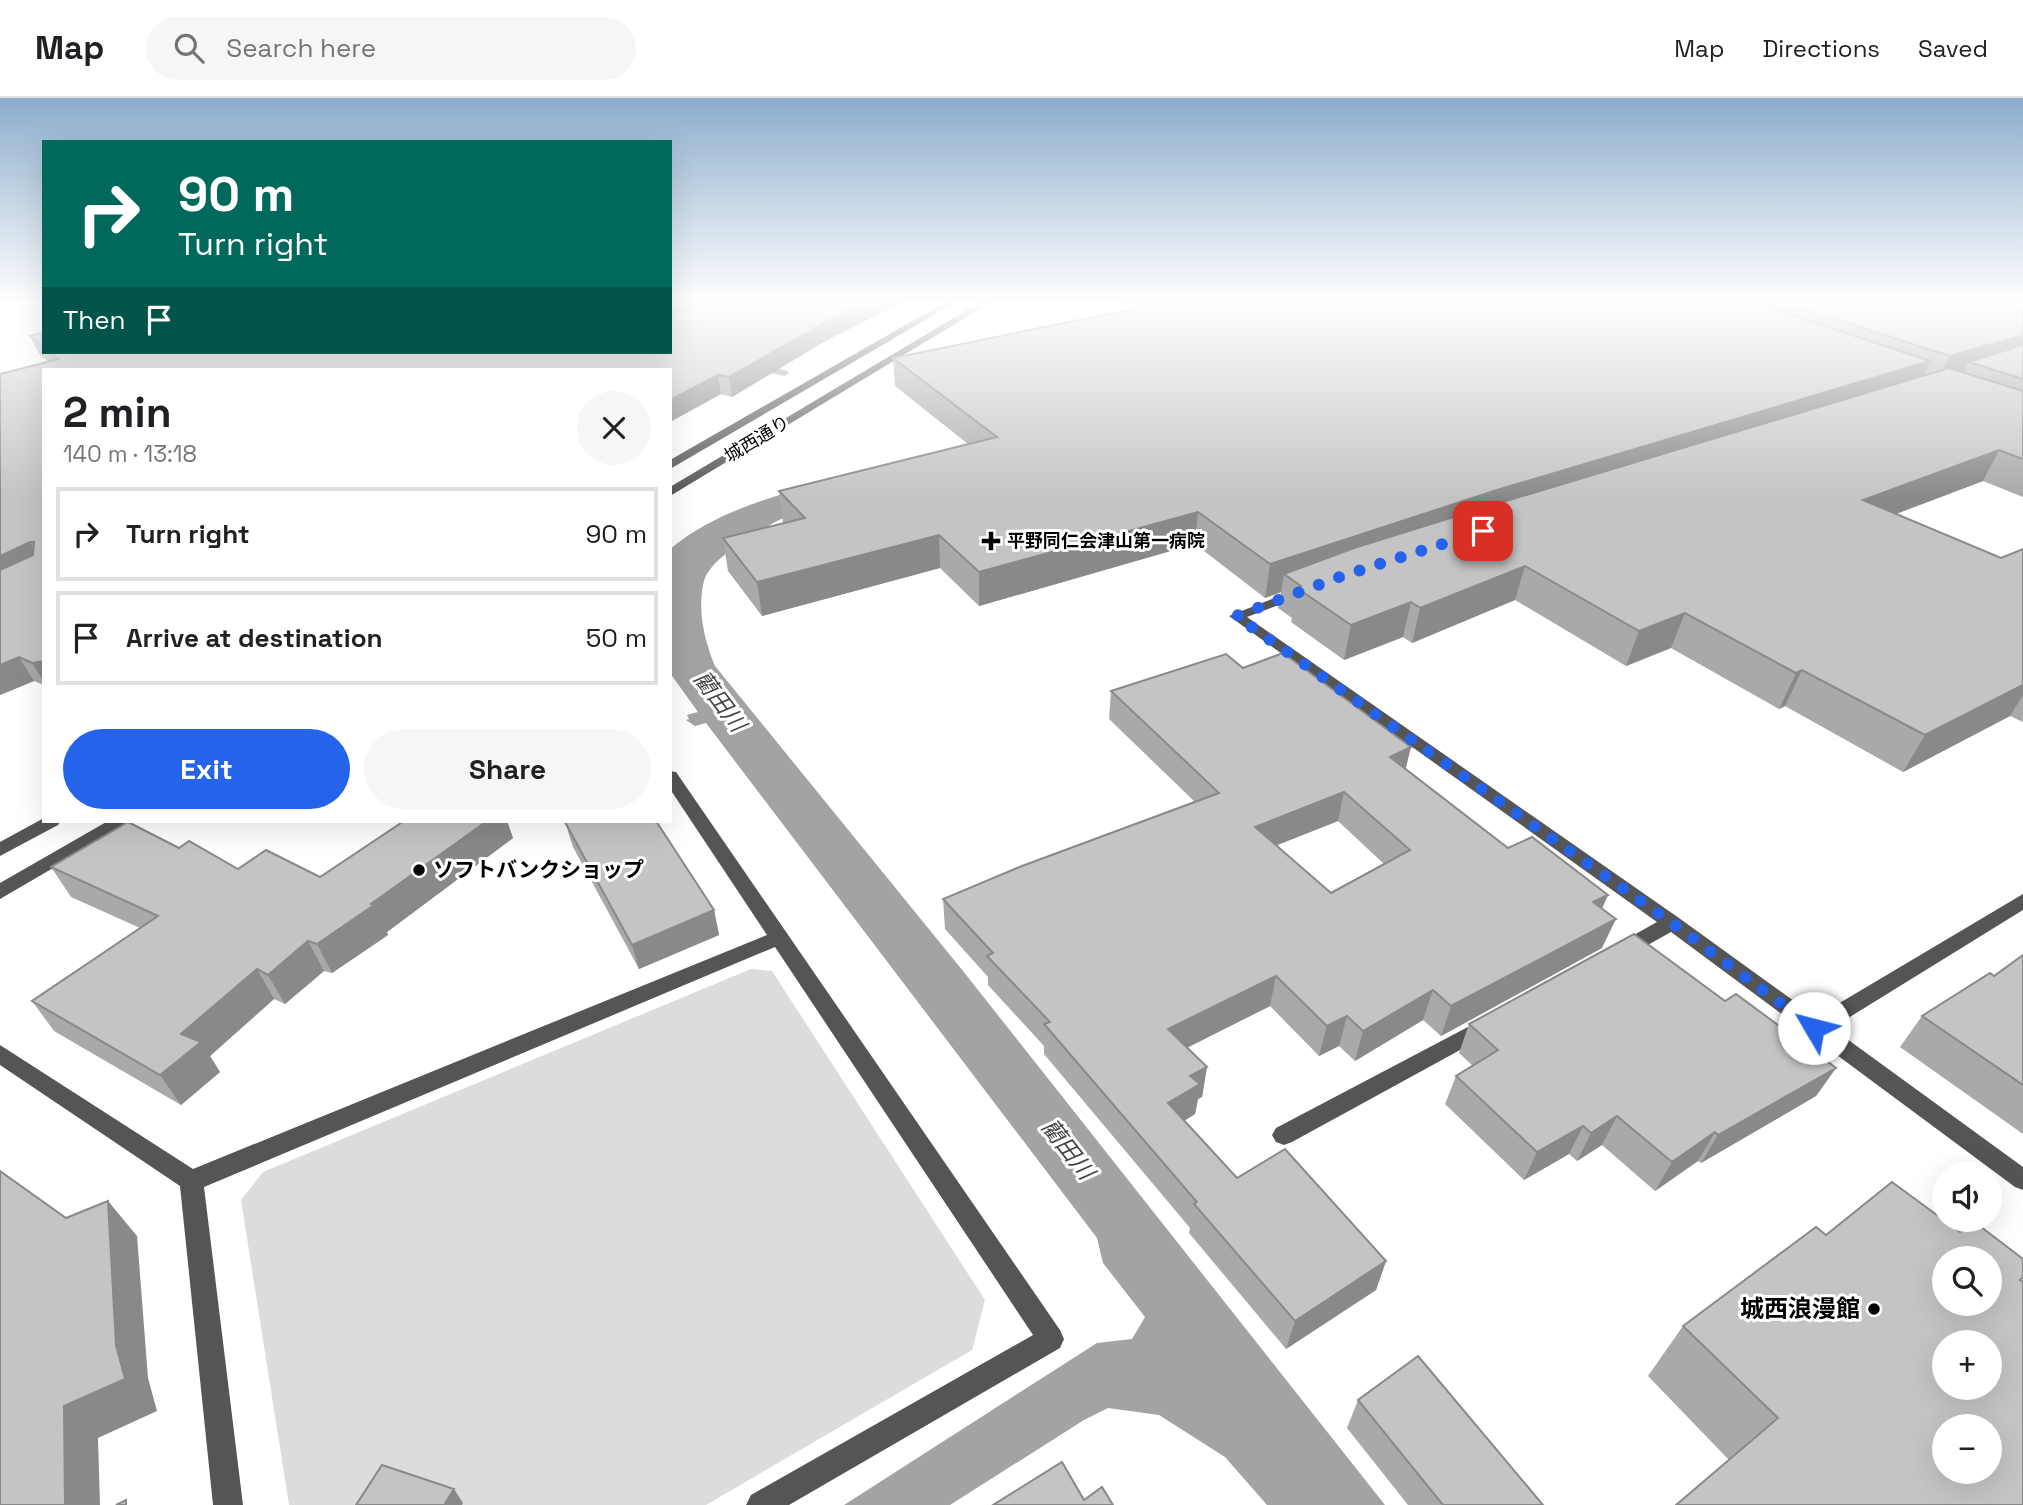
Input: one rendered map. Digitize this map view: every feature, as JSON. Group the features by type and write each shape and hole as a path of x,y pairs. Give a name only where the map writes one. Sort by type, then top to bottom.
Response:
{"street":[{"name":"城西通り","path":"672,464 840,367"},
{"name":"城西通り","path":"672,491 879,367"},
{"path":"1318,585 1236,616 1672,923 2023,1180"},
{"path":"672,779 1051,1339 761,1505"},
{"path":"0,850 48,823"},
{"path":"0,892 118,823"},
{"path":"1814,1028 2023,901"},
{"path":"1600,963 1672,923"},
{"path":"191,1181 778,938"},
{"path":"1284,1135 1503,1016"},
{"path":"0,1054 191,1181 228,1505"}],"shaded area":[{"path":"751,969 772,971 985,1300 972,1350 706,1505 289,1505 241,1200 263,1172"}],"water":[{"name":"藺田川","path":"789,492 799,510 731,550 709,571 704,581 701,602 703,624 715,666 963,971 1385,1505 1267,1505 1225,1457 1159,1415 1108,1408 1084,1420 950,1505 844,1505 1097,1343 1132,1339 1145,1317 1103,1263 1097,1238 706,723 695,726 686,720 689,719 687,715 698,712 672,676 672,547 726,514"}],"building":[{"path":"29,367 747,367 729,377 718,375 672,399 672,368 42,368 42,661 32,663 19,657 0,665 0,570 33,555 34,542 0,556 0,374"},
{"path":"904,367 1911,367 1497,490 1270,564 1198,512 979,572 939,535 757,582 723,538 805,518 779,491 997,437"},
{"path":"1984,367 2023,367 2023,379"},
{"path":"1949,368 2023,391 2023,459 1999,450 1863,500 2001,558 2023,549 2023,685 1925,735 1802,670 1796,673 1685,613 1639,631 1525,566 1420,608 1411,602 1351,625 1297,588 1301,586 1284,574 1354,548 1473,511"},
{"path":"1283,653 1411,747 1390,757 1508,848 1532,837 1608,895 1593,902 1616,919 1451,1006 1433,990 1363,1031 1347,1016 1327,1026 1276,976 1168,1029 1207,1067 1190,1076 1200,1084 1168,1103 1237,1178 1285,1149 1386,1261 1295,1321 1044,1024 1050,1022 987,956 993,953 943,899 1022,866 1219,793 1111,691 1226,654 1243,668","holes":["1344,792 1410,850 1331,893 1255,827"]},
{"path":"126,823 179,848 189,841 238,869 266,850 320,877 401,823 484,823 317,944 308,941 268,975 257,969 181,1034 201,1042 160,1075 32,1001 158,916 51,867"},
{"path":"566,823 657,823 714,910 632,945"},
{"path":"1634,934 1725,1001 1736,994 1836,1068 1718,1135 1715,1132 1672,1162 1617,1116 1591,1133 1583,1126 1537,1152 1456,1076 1498,1050 1469,1024"},
{"path":"2023,955 2023,1085 1922,1016 1990,973 1994,976"},
{"path":"0,1171 66,1218 108,1201 116,1345 125,1379 64,1406 65,1505 0,1505"},
{"path":"1892,1182 1932,1211 1932,1232 1988,1232 2023,1259 2023,1277 2020,1280 2023,1282 2023,1505 1676,1505 1778,1418 1683,1326 1816,1227 1826,1235"},
{"path":"1418,1356 1543,1505 1443,1505 1358,1400"},
{"path":"1062,1462 1084,1500 1102,1487 1113,1505 993,1505"},
{"path":"382,1465 454,1489 444,1505 356,1505"}],"waterway":[{"path":"756,367 784,373"}],"place":[{"name":"平野同仁会津山第一病院","path":"991,541"},
{"name":"ソフトバンクショップ","path":"419,870"},
{"name":"城西浪漫館","path":"1874,1309"}],"route":[{"path":"1483,531 1342,576 1236,616 1672,923 1814,1028"}]}
